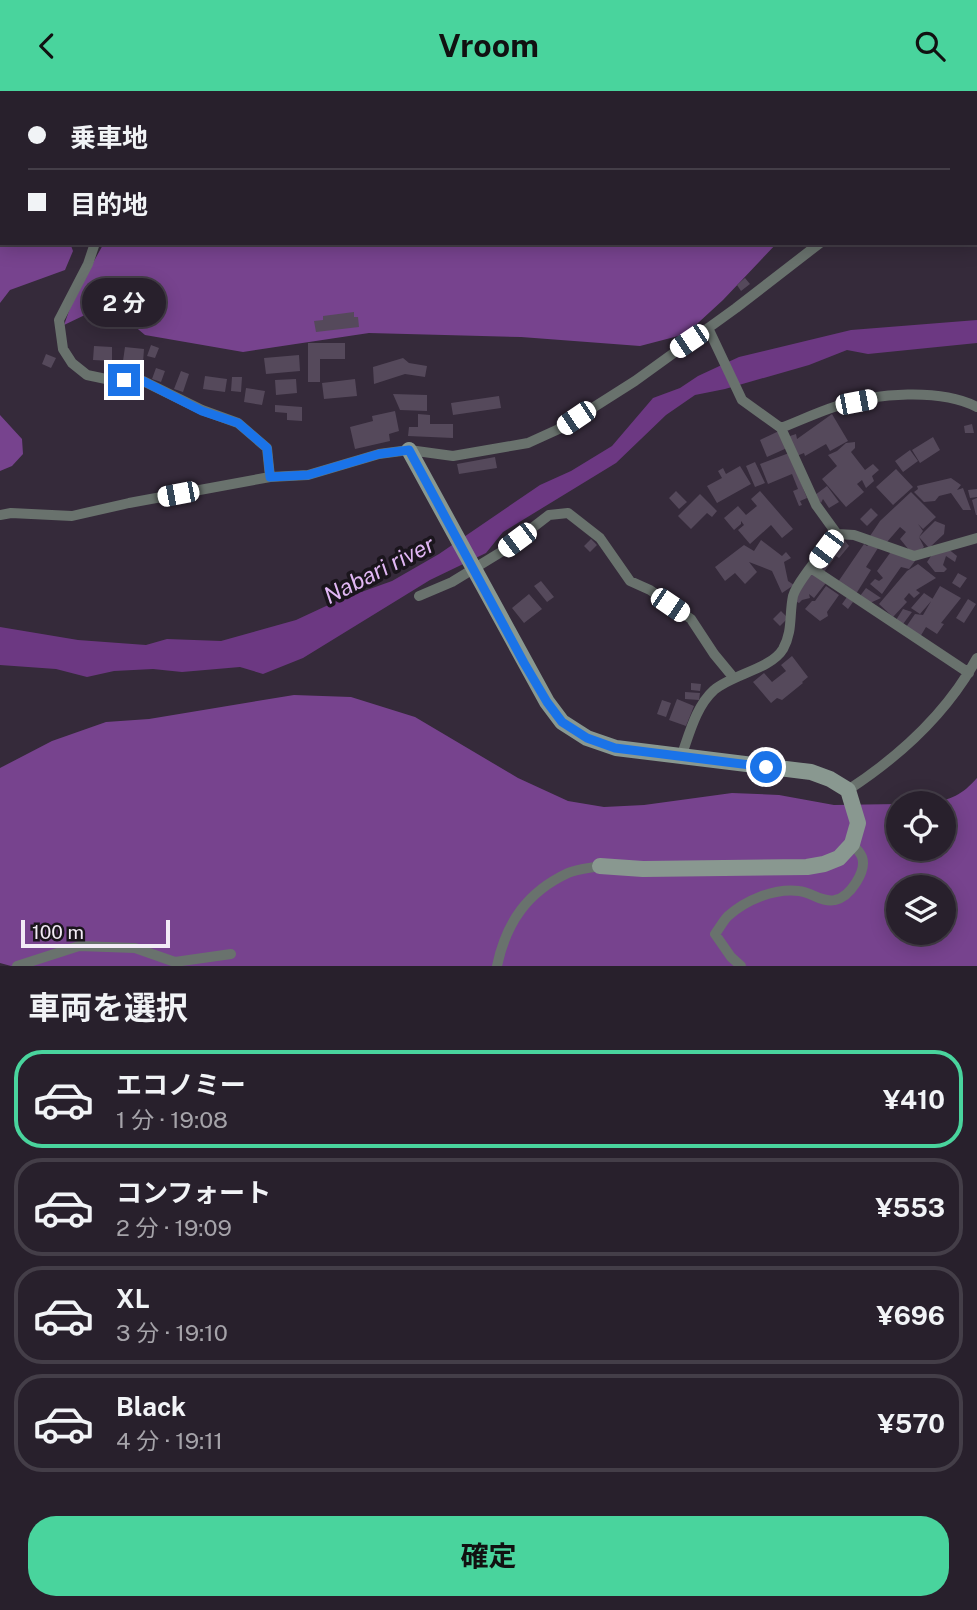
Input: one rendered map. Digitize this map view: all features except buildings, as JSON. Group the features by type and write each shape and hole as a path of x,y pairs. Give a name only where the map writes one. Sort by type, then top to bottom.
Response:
{"street":[{"path":"94,245 88,264 59,320 62,349 72,363 87,375 143,381 202,411 238,423 267,448 270,477"},
{"path":"0,515 11,513 72,516 270,477 308,475 379,454 409,450 453,456 528,443 561,428 635,381 817,245"},
{"path":"708,328 742,400 781,428 816,505 836,534"},
{"path":"781,428 839,405 872,399 925,395 947,397 977,407"},
{"path":"409,450 541,692 562,722 587,738 615,748 811,772 848,790 858,823 852,843 839,858 824,864 643,869 600,866 569,872 538,891 516,915 503,941 498,966"},
{"path":"419,596 474,569 549,515 568,513 600,538 630,581 650,590 691,619 733,677"},
{"path":"836,534 854,535 914,556 977,538"},
{"path":"681,757 700,710 713,691 733,677 759,667 782,652 791,631 793,595 836,534"},
{"path":"811,568 969,673"},
{"path":"848,790 875,772 934,719 958,692 977,658"},
{"path":"741,966 715,934 728,916 759,897 779,892 801,891 826,900 837,900 847,893 863,867 863,858 852,843"},
{"path":"17,966 79,946 135,948 176,962 231,954"}],"shaded area":[{"path":"0,245 71,245 73,251 65,270 10,290 0,303"},
{"path":"103,245 775,245 686,334 640,346 521,337 369,333 243,352 145,335 108,299 87,314 64,325 74,297"},
{"path":"977,320 977,343 868,354 847,350 809,365 695,395 666,415 616,463 503,532 486,553 430,580 303,658 263,674 240,667 182,672 153,669 114,671 87,677 56,669 0,665 0,627 78,640 146,645 167,639 221,641 296,620 339,600 392,581 439,554 540,485 571,471 612,446 653,398 680,388 698,376 739,357 851,330"},
{"path":"0,415 22,439 23,454 12,466 0,471"},
{"path":"294,695 351,697 415,717 518,778 568,801 604,807 644,805 732,793 779,795 834,805 886,804 886,861 956,861 956,796 977,778 977,966 11,966 0,963 0,768 52,741 106,722 149,719"}],"route":[{"path":"124,380 143,381 202,411 238,423 267,448 270,477 308,475 379,454 409,450 524,663 562,722 587,738 615,748 766,767"}],"water label":[{"name":"Nabari river","path":"379,570"}]}
